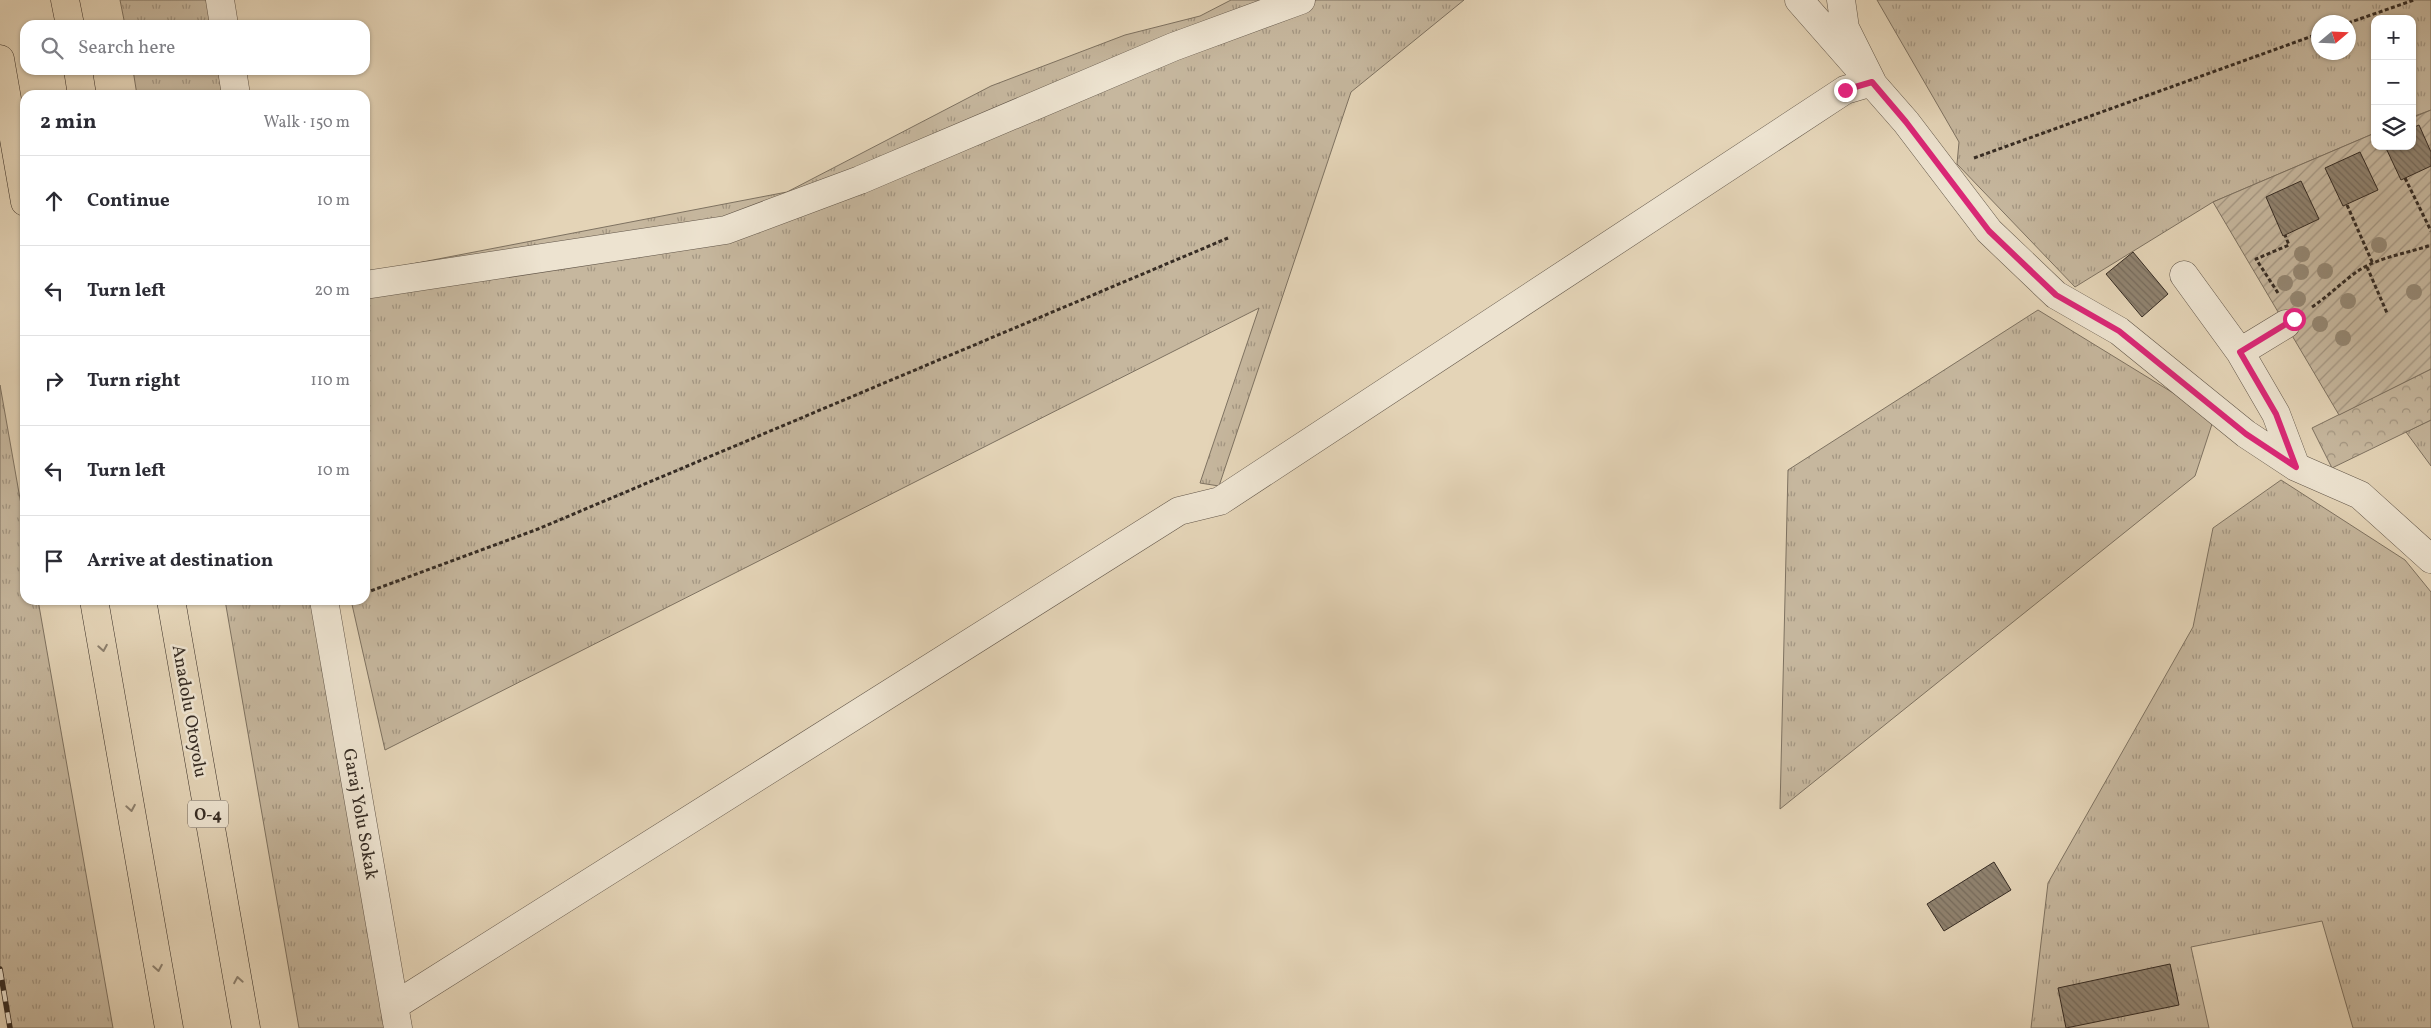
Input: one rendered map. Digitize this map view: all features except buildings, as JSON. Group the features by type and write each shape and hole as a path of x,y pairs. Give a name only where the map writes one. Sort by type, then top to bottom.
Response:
{"highway":[{"path":"65,0 69,20"},
{"path":"0,59 20,173"},
{"path":"79,75 81,90"},
{"path":"95,605 169,1028"},
{"name":"Anadolu Otoyolu","path":"172,605 246,1028"}],"street":[{"path":"220,0 223,20"},
{"path":"370,284 726,230 860,180 1173,47 1301,0"},
{"path":"1799,0 1872,82 1989,231 2056,295 2119,331 2246,434 2296,467 2360,495 2431,559"},
{"path":"1841,0 1845,28 1872,82"},
{"path":"233,75 235,90"},
{"path":"396,1017 1179,511 1220,501 1845,90 1872,82"},
{"path":"2184,275 2240,352 2276,414 2296,467"},
{"path":"2240,352 2290,321"},
{"name":"Garaj Yolu Sokak","path":"325,605 396,1017"}],"path":[{"path":"2356,21 2414,0"},
{"path":"1951,182 1974,158 2311,37"},
{"path":"2405,178 2431,231"},
{"path":"2347,205 2373,264"},
{"path":"2285,235 2289,245 2256,260 2290,321 2334,292 2355,272 2405,252 2431,246"},
{"path":"370,591 538,529 1228,238"},
{"path":"2367,267 2387,313"}],"green space":[{"path":"120,0 210,0 214,20 124,20"},
{"path":"1231,0 1464,0 1351,92 1219,486 1200,483 1259,308 385,750 352,605 370,605 370,272 787,192 991,86 1125,35 1200,16"},
{"path":"1877,0 2431,0 2431,110 2416,116 2416,15 2371,15 2371,135 2213,202 2075,287 1957,164 1959,142"},
{"path":"134,75 224,75 226,90 136,90"},
{"path":"2431,110 2431,369 2339,415 2213,202 2371,135 2371,150 2416,150 2416,116"},
{"path":"2038,310 2214,418 2195,476 1780,809 1788,470"},
{"path":"2431,369 2431,420 2332,468 2312,428"},
{"path":"0,385 20,499 20,605 39,605 113,1028 10,1028 0,973"},
{"path":"2431,420 2431,466 2406,432"},
{"path":"2281,480 2405,560 2431,592 2431,1028 2353,1028 2322,921 2191,947 2209,1028 2031,1028 2048,883 2193,627 2213,528"},
{"path":"226,605 316,605 390,1028 299,1028"}],"railway":[{"path":"0,969 10,1028"}],"route":[{"path":"1845,90 1872,82 1906,122 1989,231 2056,295 2119,331 2246,434 2296,467 2276,414 2240,352 2294,319"}]}
